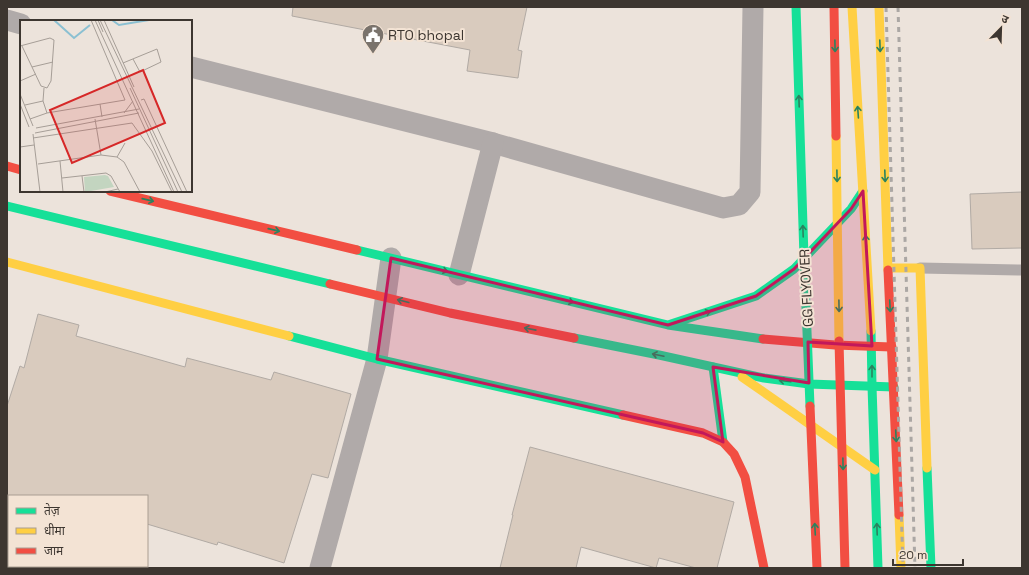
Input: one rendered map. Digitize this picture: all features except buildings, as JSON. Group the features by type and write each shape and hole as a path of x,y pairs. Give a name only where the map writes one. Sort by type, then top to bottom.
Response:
{"main road":[{"name":"GG FLYOVER","path":"796,7 804,258 817,568"},
{"path":"834,7 845,568"},
{"path":"852,7 872,346 878,568"},
{"path":"879,7 888,268 901,568"},
{"path":"7,166 20,170"},
{"path":"668,325 756,296 794,269 851,209 863,191"},
{"path":"114,192 668,325 768,340 892,347"},
{"path":"7,206 450,313 651,353 764,378 809,384 894,387"},
{"path":"7,262 377,359 703,433 723,442 734,454 745,477 764,568"},
{"path":"888,268 920,268 931,568"},
{"path":"713,367 723,442"},
{"path":"734,371 875,470"}],"street":[{"path":"192,67 492,143 723,208 739,205 750,192 753,7"},
{"path":"7,20 20,24"},
{"path":"459,275 492,143"},
{"path":"320,568 377,359 391,258"}],"lane":[{"path":"920,268 1022,270"}],"highlighted area":[{"path":"863,191 872,346 808,342 809,383 713,367 723,442 703,433 377,359 391,258 668,325 756,296 794,269 851,209"}],"railway":[{"path":"886,7 903,568"},
{"path":"898,7 915,568"}],"traffic: fast":[{"path":"796,7 810,406"},
{"path":"671,324 756,296 794,269 851,209 863,191"},
{"path":"7,206 330,284"},
{"path":"357,250 668,325 763,339"},
{"path":"871,331 878,568"},
{"path":"289,336 377,359 623,415"},
{"path":"574,338 764,378 809,384 894,387"},
{"path":"713,367 723,442"},
{"path":"927,468 931,568"}],"traffic: slow":[{"path":"852,7 871,331"},
{"path":"879,7 888,270"},
{"path":"836,136 839,341"},
{"path":"7,262 289,336"},
{"path":"888,268 920,268 927,468"},
{"path":"742,377 875,470"},
{"path":"899,515 901,568"}],"traffic: jam":[{"path":"834,7 836,136"},
{"path":"7,166 20,170"},
{"path":"114,192 357,250"},
{"path":"888,270 899,515"},
{"path":"330,284 450,313 574,338"},
{"path":"763,339 835,345 892,347"},
{"path":"839,341 845,568"},
{"path":"810,406 817,568"},
{"path":"623,415 703,433 723,442 734,454 745,477 764,568"}],"place":[{"name":"RTO bhopal","path":"373,54"}]}
